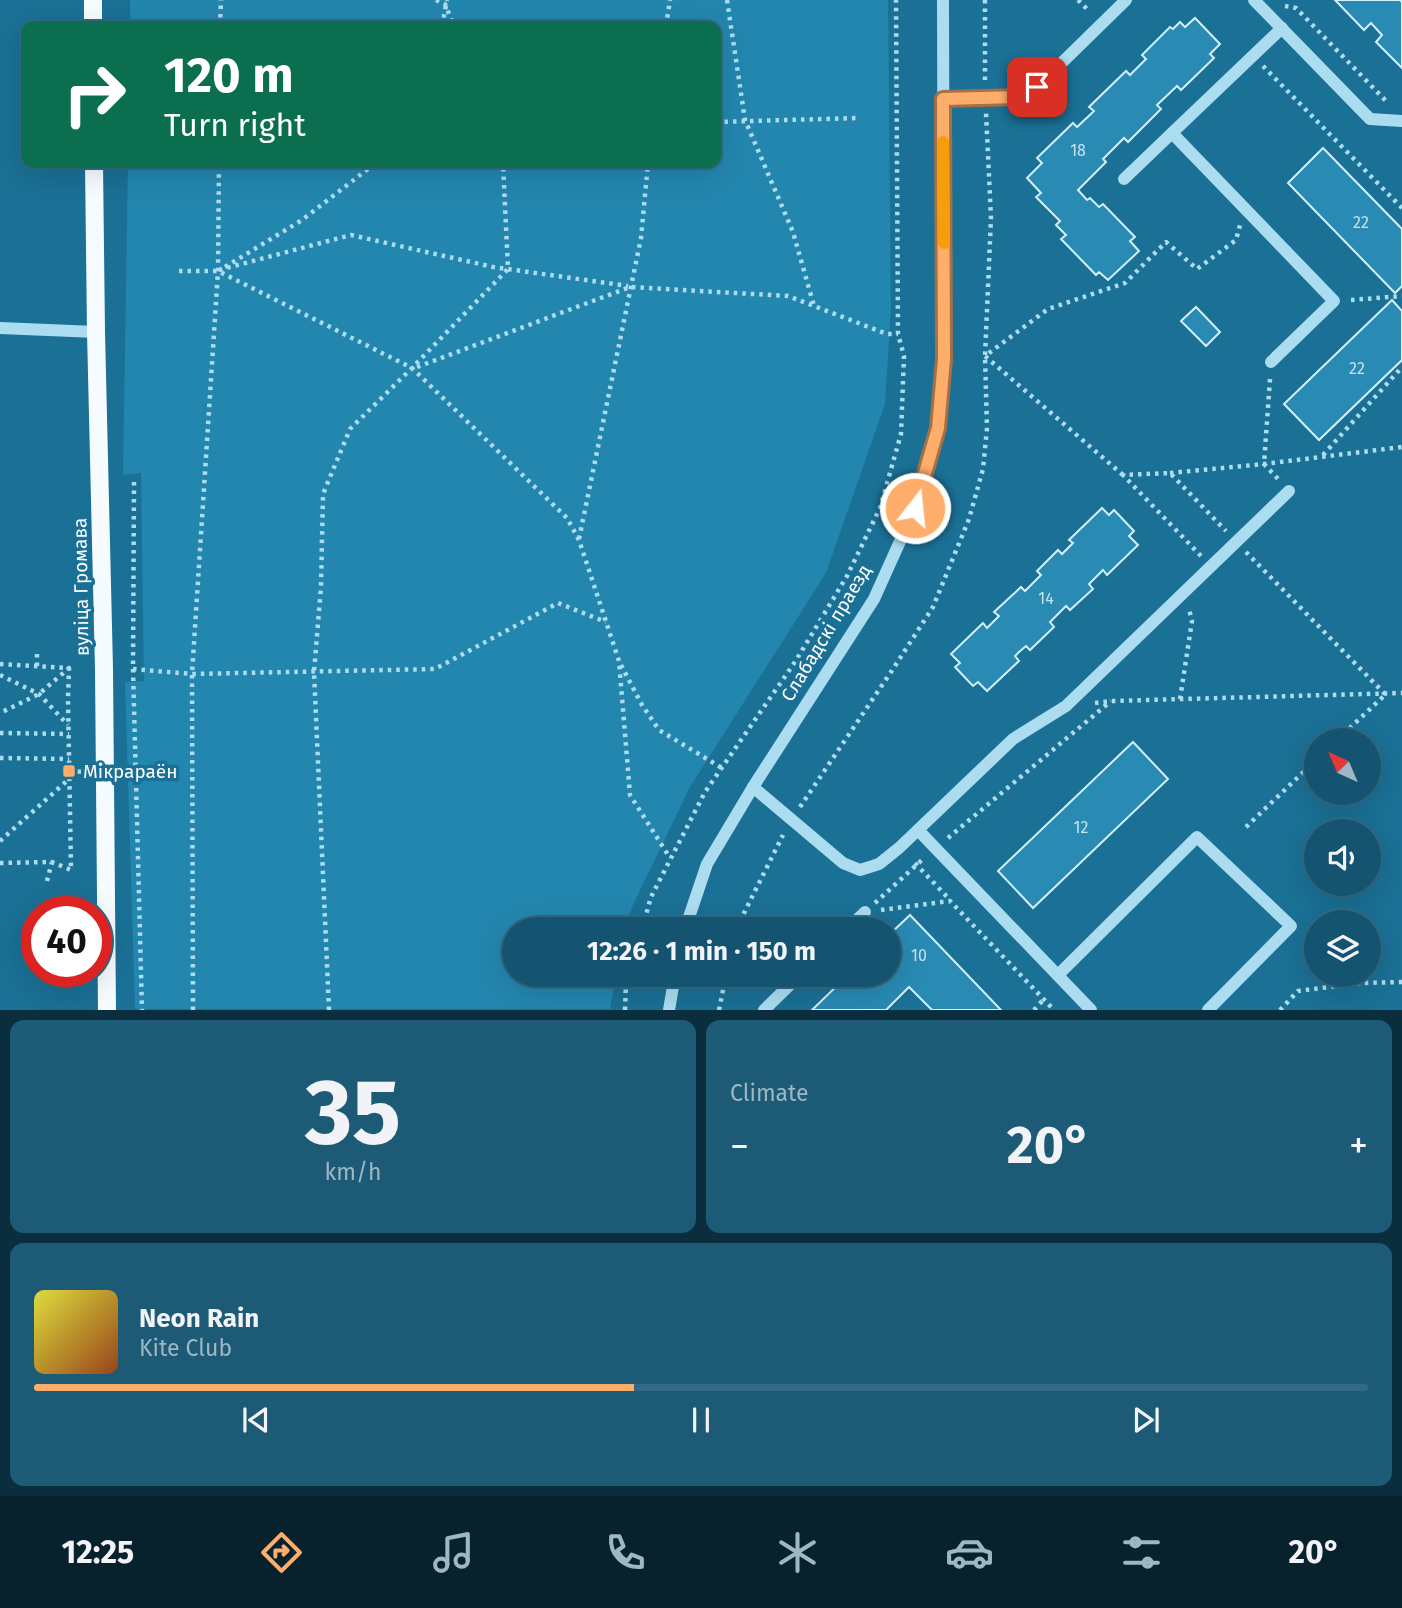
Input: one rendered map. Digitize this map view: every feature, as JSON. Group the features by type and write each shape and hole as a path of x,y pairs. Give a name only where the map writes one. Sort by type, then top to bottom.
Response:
{"main road":[{"path":"93,0 93,21"},
{"name":"вуліца Громава","path":"94,168 104,669 107,1010"}],"street":[{"name":"Слабадскі праезд","path":"689,917 708,864 753,787 874,599 915,508 938,428 944,359 943,0"},
{"path":"943,99 1021,97 1037,87 1126,0"},
{"path":"1254,0 1370,119 1402,121"},
{"path":"1124,179 1282,28"},
{"path":"1172,133 1334,301 1271,362"},
{"path":"0,328 96,332"},
{"path":"753,787 843,863 860,870 879,864 1013,739 1066,706 1289,491"},
{"path":"918,830 1091,1010"},
{"path":"1058,975 1197,837 1291,926 1208,1010"},
{"path":"860,917 865,912"},
{"path":"669,1010 673,987"},
{"path":"764,1010 788,987"}],"path":[{"path":"220,0 220,21"},
{"path":"436,0 446,2"},
{"path":"667,21 670,0"},
{"path":"727,0 745,120 793,232 814,306"},
{"path":"645,917 651,897 705,792 795,662 847,576 880,508 901,434 904,356 898,334 896,0"},
{"path":"443,21 446,2"},
{"path":"446,2 452,21"},
{"path":"1276,3 1296,8 1386,102 1394,101"},
{"path":"1253,55 1402,208"},
{"path":"721,122 859,118"},
{"path":"193,1010 192,674 218,271 219,168"},
{"path":"218,271 302,220 369,168"},
{"path":"329,1010 314,672 321,587 323,494 350,429 508,269 503,168"},
{"path":"579,540 641,238 648,168"},
{"path":"1210,567 1123,475 985,356 1048,309 1125,283 1166,242 1197,270 1236,240 1244,208"},
{"path":"179,271 218,271 351,235 508,269 631,286 788,296 887,334 898,334"},
{"path":"218,271 412,368 567,518 579,540 619,661 642,705 659,730 722,768"},
{"path":"412,368 631,286"},
{"path":"1334,301 1402,296"},
{"path":"1271,362 1264,464 1289,491"},
{"path":"1322,456 1402,367"},
{"path":"1123,475 1264,464 1402,447"},
{"path":"1170,473 1385,694"},
{"path":"134,482 133,669 142,1010"},
{"path":"1180,699 1192,621 1185,591"},
{"path":"133,669 192,674 435,669 558,603 606,622"},
{"path":"37,651 37,666"},
{"path":"619,661 630,794 671,859"},
{"path":"0,664 69,668"},
{"path":"0,713 39,694 69,668"},
{"path":"0,863 52,862 71,870 69,668"},
{"path":"0,675 39,694 68,724"},
{"path":"1066,706 1111,701 1402,693"},
{"path":"1350,728 1385,694"},
{"path":"865,912 916,865 1111,701"},
{"path":"0,733 69,734"},
{"path":"0,758 69,759"},
{"path":"1246,827 1304,771"},
{"path":"0,841 69,779"},
{"path":"47,881 52,862"},
{"path":"916,865 1054,1010"},
{"path":"865,912 950,901"},
{"path":"1280,1010 1298,991 1361,983 1402,982"},
{"path":"625,1010 626,987"},
{"path":"719,1010 724,987"},
{"path":"1034,1010 1044,999"}],"shaded area":[{"path":"130,0 888,0 891,309 885,404 826,573 690,787 629,917 502,917 502,987 614,987 610,1009 135,1009 125,682 144,681 141,473 123,475 128,168 721,168 721,21 130,21"}],"building":[{"path":"1335,0 1402,2 1402,68 1376,42 1382,35 1371,23 1364,30"},
{"path":"1195,18 1220,44 1210,54 1214,58 1181,90 1177,86 1157,105 1161,109 1128,142 1124,138 1103,159 1106,162 1078,190 1087,200 1090,198 1099,207 1103,204 1135,237 1130,241 1139,251 1108,280 1099,272 1096,275 1061,239 1066,235 1056,225 1060,221 1036,197 1041,193 1027,178 1042,163 1037,158 1073,123 1077,127 1094,111 1089,107 1126,71 1130,75 1146,59 1142,55 1170,27 1173,29 1180,22 1185,27"},
{"path":"1323,148 1402,229 1402,286 1395,293 1288,183"},
{"path":"1392,300 1402,311 1402,360 1319,440 1284,404"},
{"path":"1196,307 1220,332 1206,346 1181,321"},
{"path":"1102,508 1109,515 1114,510 1134,531 1129,536 1138,545 1107,575 1103,570 1089,584 1093,589 1070,610 1066,606 1050,622 1054,627 1030,650 1026,646 1019,652 1015,656 1019,661 987,691 978,682 973,686 955,667 960,663 951,654 983,623 987,628 999,616 994,612 1021,587 1025,591 1041,575 1037,571 1058,550 1062,554 1073,543 1069,540"},
{"path":"1133,742 1168,779 1033,908 998,871"},
{"path":"910,915 1001,1010 932,1010 909,987 886,1010 812,1010 836,987 901,987 901,924"}],"slow traffic":[{"path":"943,142 944,243"}],"place":[{"name":"Мікрараён","path":"69,771"}],"route":[{"path":"915,508 938,428 944,359 943,99 1021,97 1037,87"}]}
